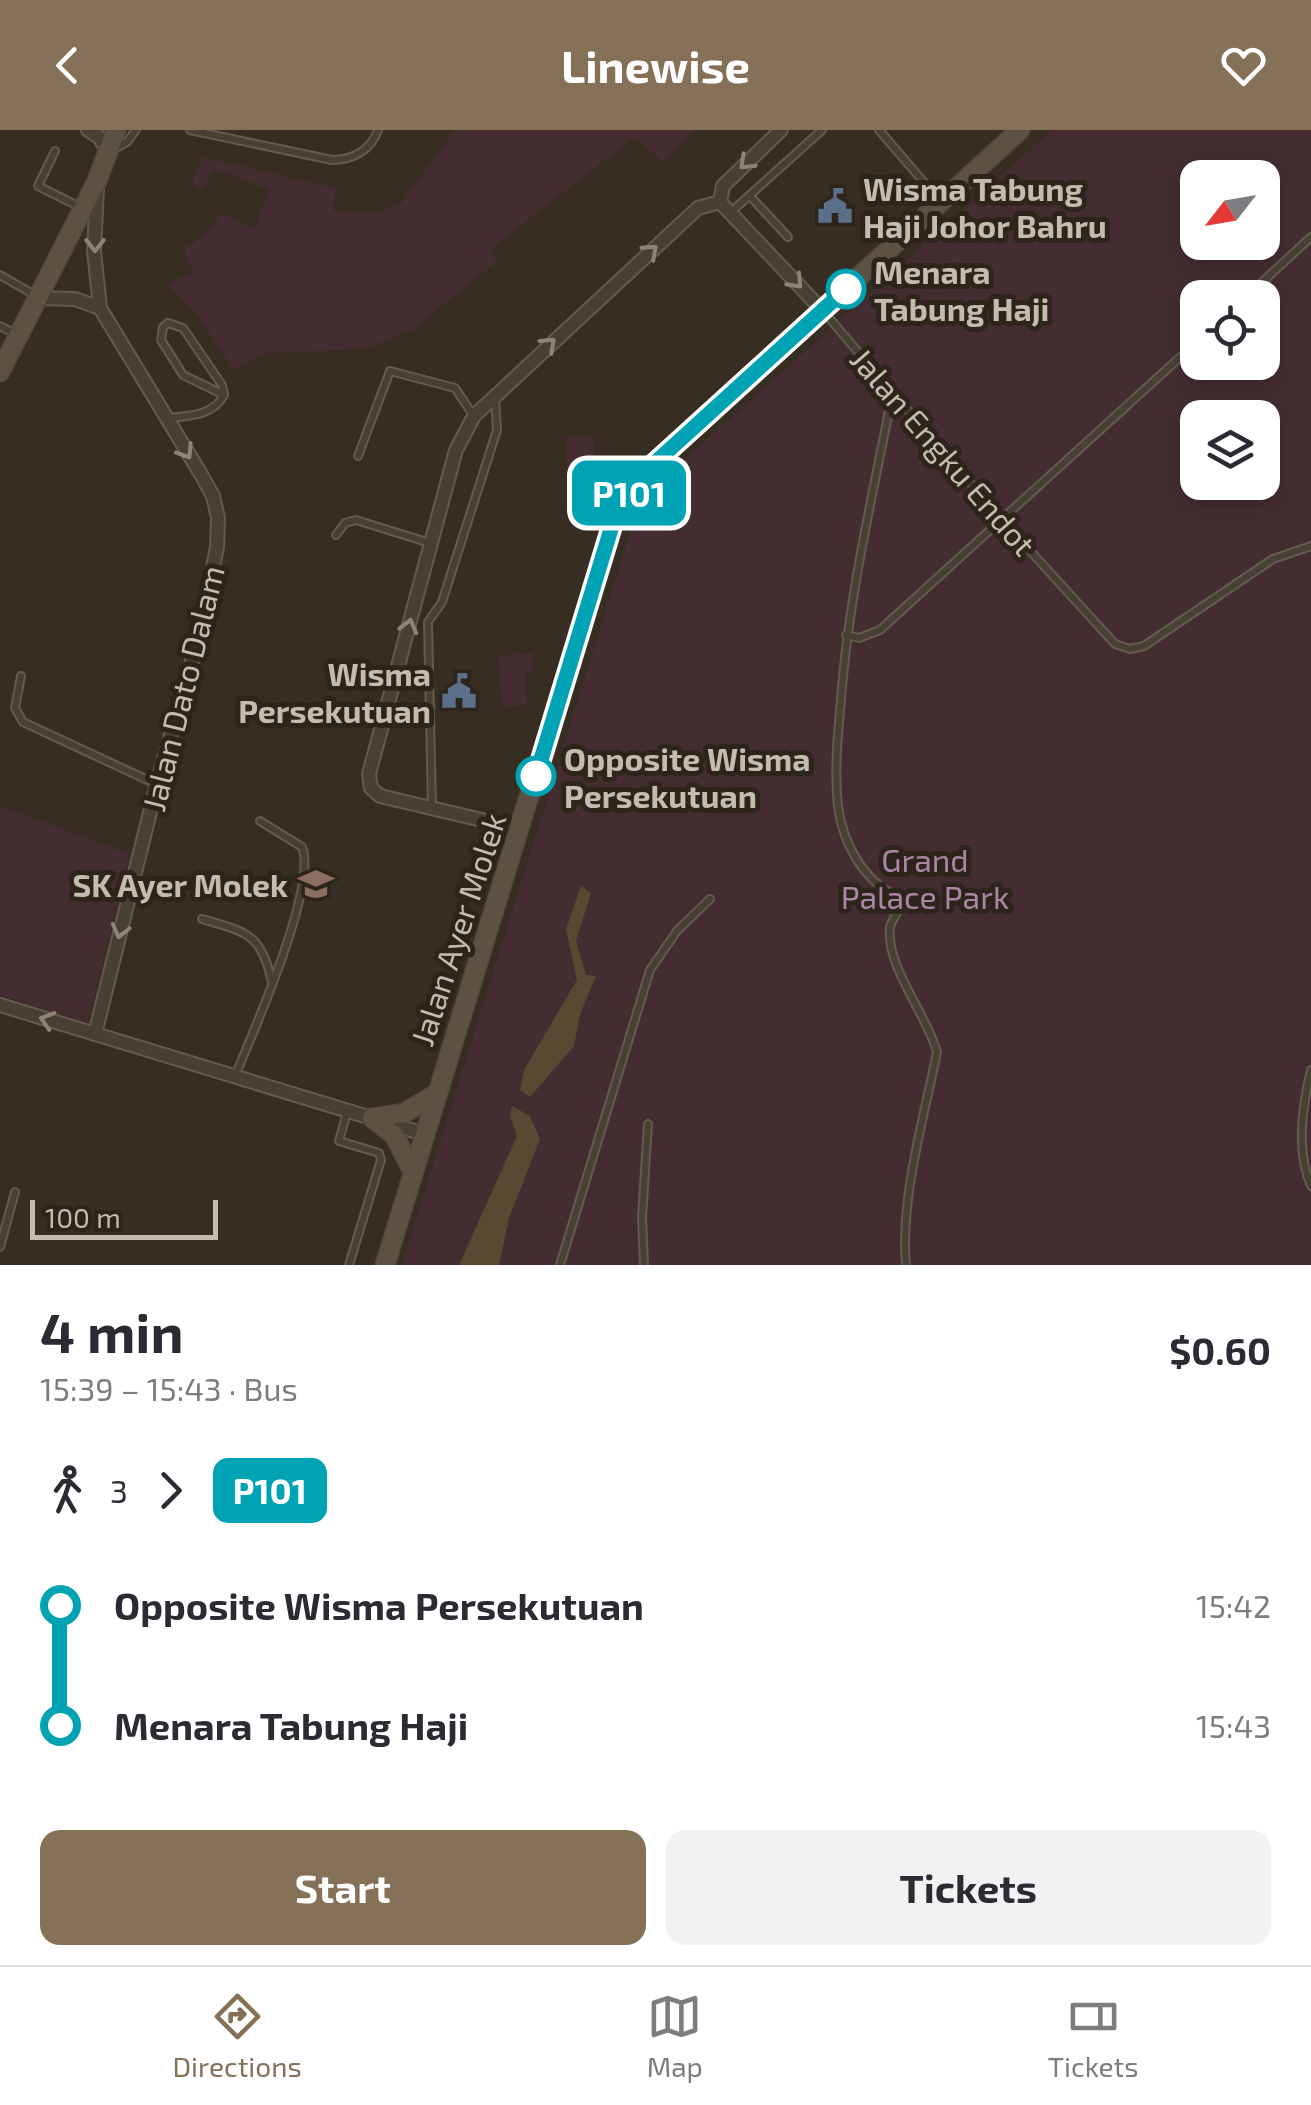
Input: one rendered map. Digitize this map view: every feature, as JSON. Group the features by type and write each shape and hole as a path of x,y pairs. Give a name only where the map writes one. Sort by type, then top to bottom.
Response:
{"main road":[{"path":"1,369 97,181 116,130"},
{"name":"Jalan Ayer Molek","path":"385,1265 615,516 647,470 1020,130"},
{"path":"372,1118 404,1112 436,1094"},
{"path":"372,1118 394,1134 412,1172"}],"street":[{"path":"88,130 99,137 108,152"},
{"path":"520,829 380,796 371,788 369,774 456,450 474,416 495,395 698,208 726,207 723,186 780,130"},
{"name":"Jalan Dato Dalam","path":"95,1034 157,784 200,634 217,547 218,518 213,496 202,476 100,308 94,251 97,181"},
{"name":"Jalan Engku Endot","path":"726,207 823,311"},
{"path":"38,298 75,299 100,308"},
{"path":"0,1005 424,1134"}],"lane":[{"path":"108,152 122,146 136,130"},
{"path":"190,130 344,160 364,150 375,140 378,130"},
{"path":"726,207 750,196 822,130"},
{"path":"879,130 941,202"},
{"path":"55,151 38,186 83,209"},
{"path":"750,196 788,237"},
{"path":"1264,280 1311,237"},
{"path":"0,275 38,298"},
{"name":"Jalan Engku Endot","path":"823,311 1001,519 1115,644 1130,649 1144,646 1273,559 1311,546"},
{"path":"165,418 210,410 224,395 222,385 183,328 168,322 162,326 161,340 183,374 224,395"},
{"path":"0,326 18,336"},
{"path":"846,635 859,638 880,630 1180,357"},
{"path":"358,456 390,371 455,388 474,416"},
{"path":"893,391 846,635 836,751 838,808 852,852 866,874 888,894 905,900 890,926 894,958 937,1052 911,1188 904,1241 906,1265"},
{"path":"432,809 428,622 442,602 497,430 495,395"},
{"path":"336,536 345,523 356,520 432,543"},
{"path":"20,676 15,708 23,722 157,784"},
{"path":"235,1077 272,984 303,883 306,856 294,839 260,822"},
{"path":"560,1265 650,970 677,931 710,899"},
{"path":"202,920 251,935 264,956 272,984"},
{"path":"1311,1070 1302,1132 1305,1172 1311,1186"},
{"path":"348,1111 339,1141 379,1154 382,1160 349,1265"},
{"path":"644,1265 642,1216 648,1124"},
{"path":"0,1248 14,1192"}],"green space":[{"path":"455,130 696,130 663,162 635,137 489,250 497,261 412,330 364,349 264,353 234,369 198,315 168,285 193,272 184,250 208,232 222,213 254,230 270,189 215,169 202,190 192,184 202,157 336,188 333,211 374,213 401,204"},
{"name":"Grand Palace Park","path":"1052,130 1311,130 1311,1265 402,1265 637,510 662,480"},
{"path":"594,436 597,493 569,495 565,437"},
{"path":"532,653 533,671 525,672 527,705 502,707 498,656"},
{"path":"0,806 130,854 87,1025 0,995"}],"shaded area":[{"path":"581,886 591,893 576,941 586,975 596,976 580,1014 574,1046 530,1097 520,1090 524,1070 577,980 566,929"},
{"path":"512,1106 530,1116 540,1139 509,1218 499,1265 459,1265 517,1136 510,1117"}],"bus line":[{"name":"P101","path":"536,776 615,516 630,490 647,470 846,289"}],"place":[{"name":"Wisma Tabung Haji Johor Bahru","path":"835,206"},
{"name":"Menara Tabung Haji","path":"846,289"},
{"name":"Wisma Persekutuan","path":"459,691"},
{"name":"Opposite Wisma Persekutuan","path":"536,776"},
{"name":"SK Ayer Molek","path":"316,884"}]}
